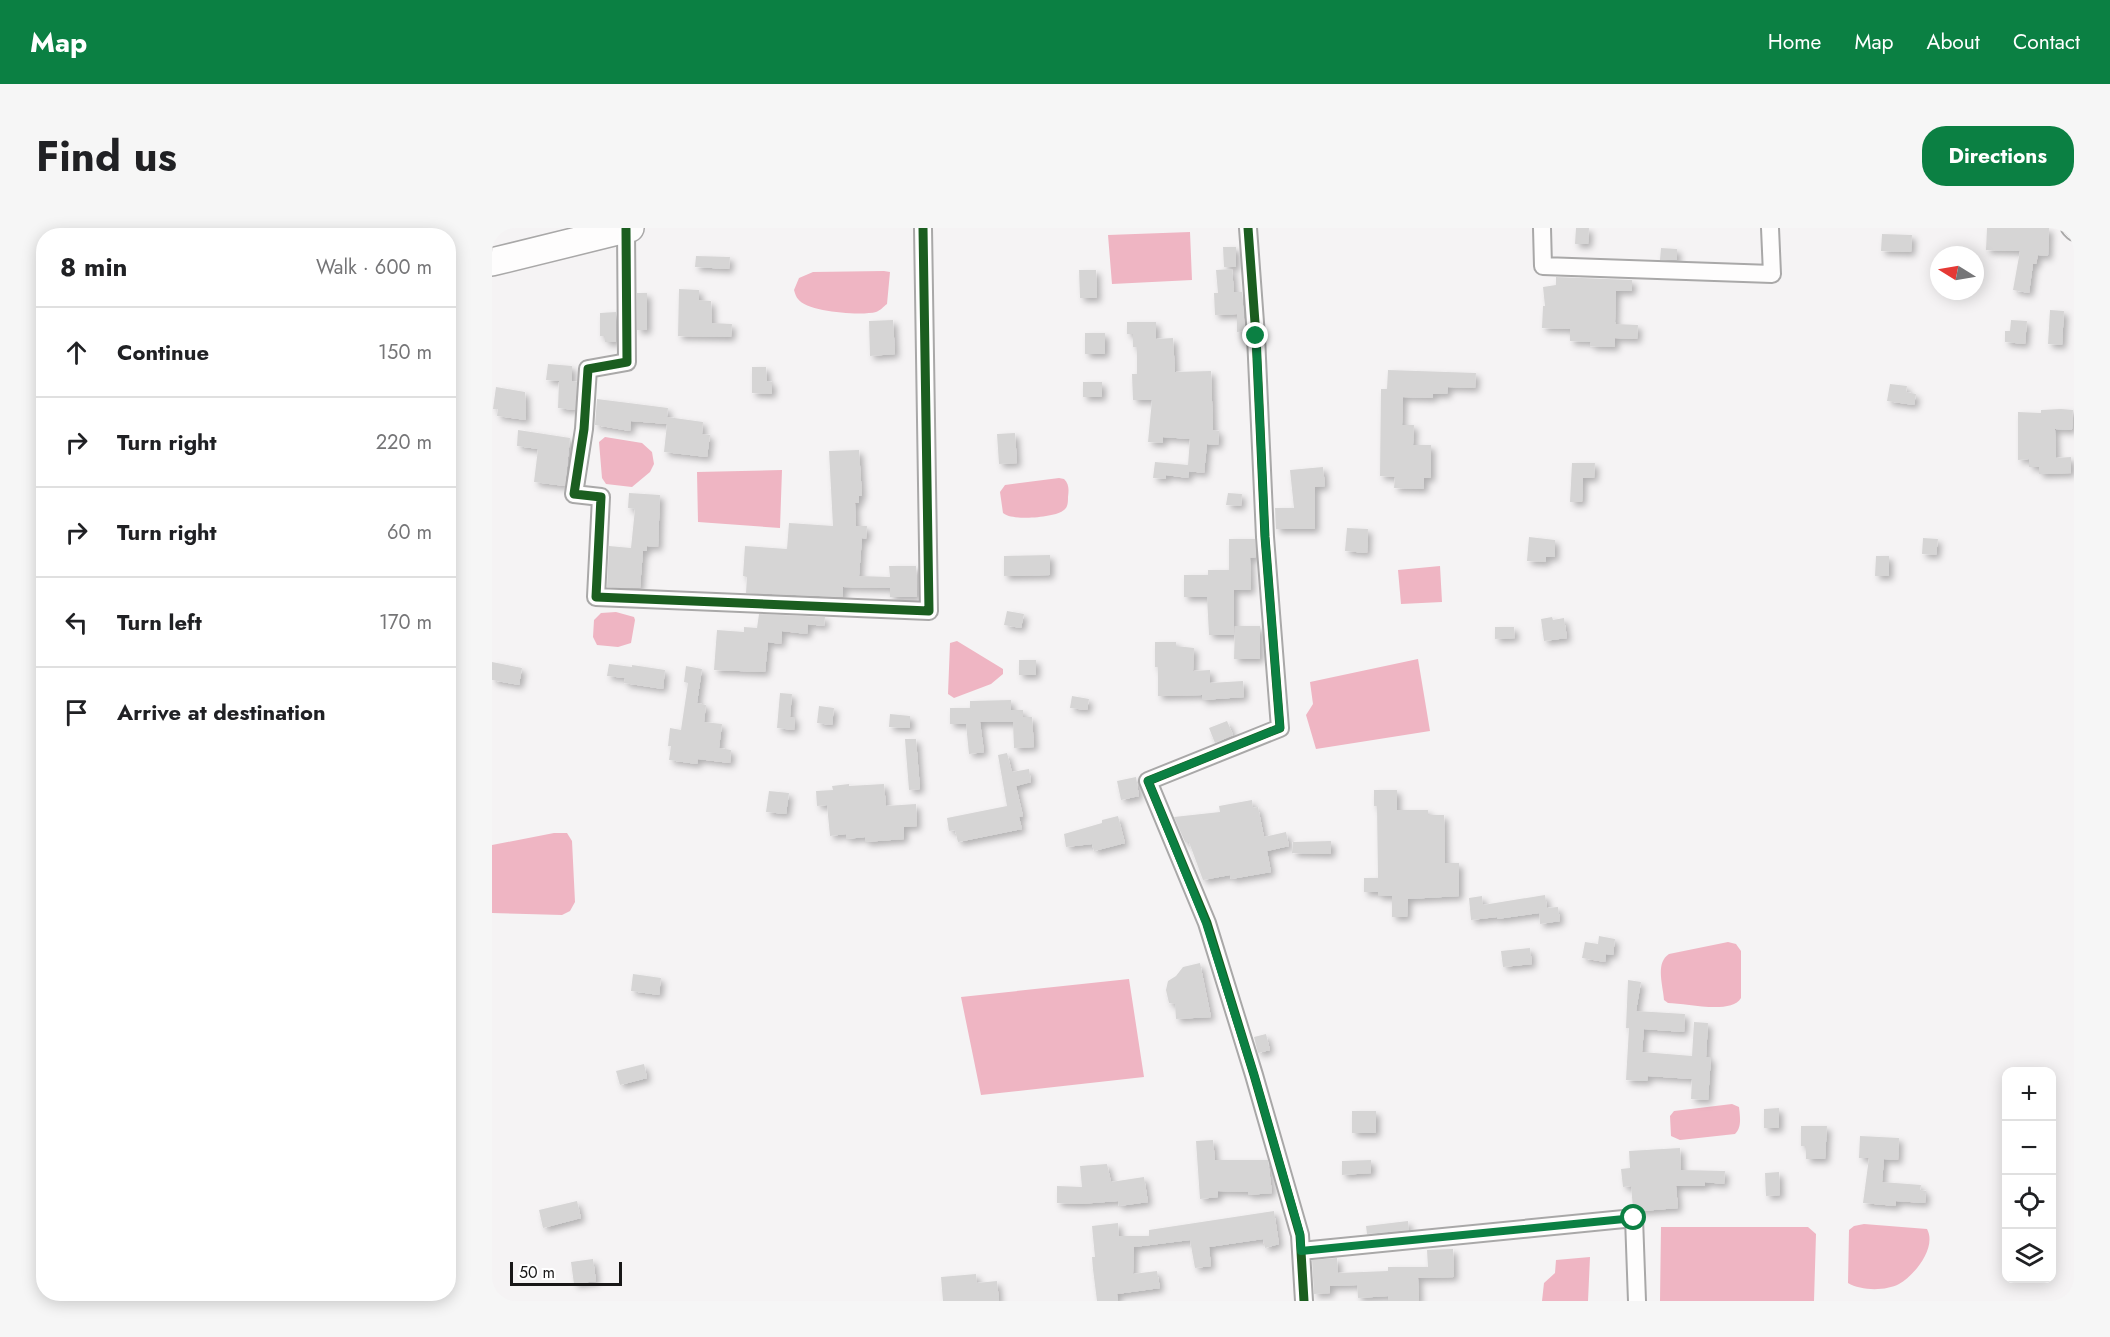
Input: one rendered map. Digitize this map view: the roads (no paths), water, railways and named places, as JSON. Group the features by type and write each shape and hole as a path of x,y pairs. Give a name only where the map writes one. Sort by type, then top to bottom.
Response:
{"highway":[{"path":"492,262 628,229"}],"street":[{"path":"628,229 627,362 588,369 584,429 574,495 600,497 596,597 929,611 923,228"},
{"path":"1248,228 1256,336 1265,537 1280,728 1148,781 1206,923 1254,1075 1300,1234 1304,1301"},
{"path":"1542,228 1542,266 1772,274 1770,228"},
{"path":"2070,228 2074,232"},
{"path":"1301,1251 1634,1218 1637,1301"}]}
